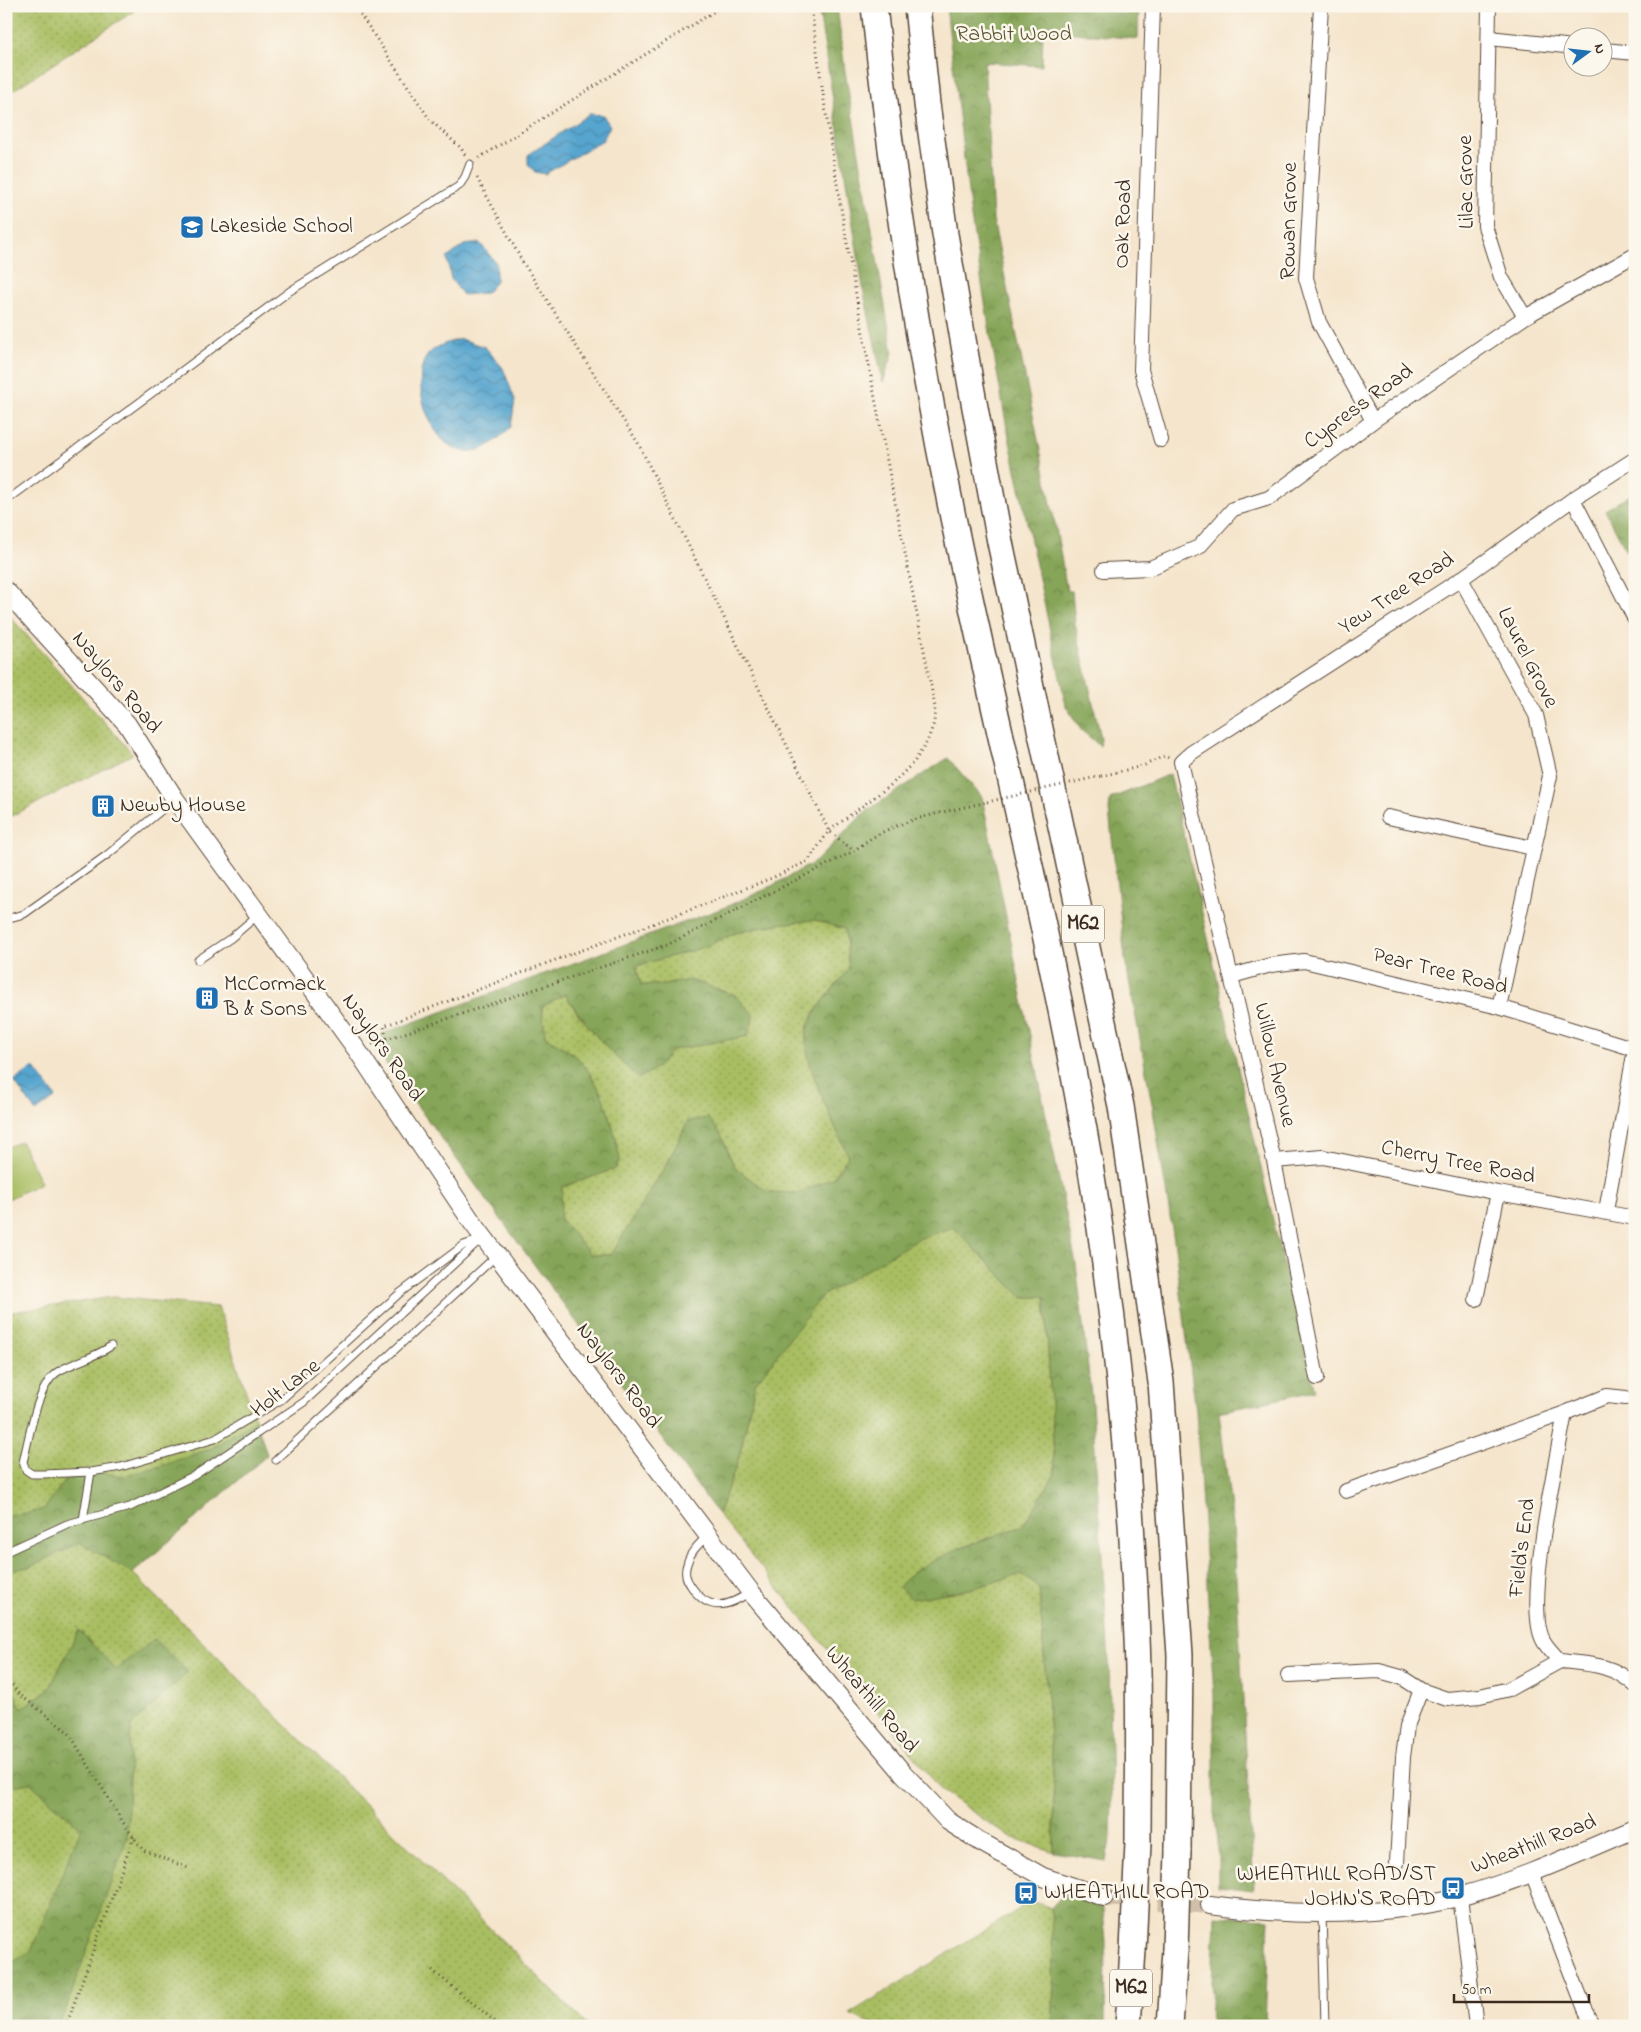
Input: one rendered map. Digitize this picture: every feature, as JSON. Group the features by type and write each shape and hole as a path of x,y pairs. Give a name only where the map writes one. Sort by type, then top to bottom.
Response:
{"highway":[{"name":"M62","path":"874,6 901,225 928,391 959,548 1067,1041 1090,1166 1107,1284 1124,1439 1138,1639 1138,1843 1128,2026"},
{"name":"M62","path":"917,6 927,104 944,225 971,386 1000,542 1121,1106 1161,1382 1180,1655 1178,1851 1175,1950 1170,2026"}],"street":[{"name":"Oak Road","path":"1153,6 1141,370 1161,440"},
{"name":"Rowan Grove","path":"1321,6 1306,278 1318,322 1373,421"},
{"name":"Lilac Grove","path":"1489,6 1485,226 1501,278 1525,317"},
{"path":"1489,38 1564,46"},
{"path":"1614,51 1635,53"},
{"name":"Cypress Road","path":"1104,570 1150,568 1199,547 1233,509 1269,498 1373,421 1525,317 1635,255"},
{"name":"Yew Tree Road","path":"1181,762 1190,752 1461,579 1573,499 1635,459"},
{"path":"1573,499 1635,619"},
{"name":"Laurel Grove","path":"1461,579 1536,715 1550,776 1532,848 1499,1007"},
{"name":"Naylors Road","path":"6,591 127,724 175,799 357,1050 482,1238 658,1466"},
{"name":"Willow Avenue","path":"1181,762 1274,1161 1317,1378"},
{"path":"1388,816 1532,848"},
{"name":"Pear Tree Road","path":"1232,976 1271,965 1304,961 1499,1007 1635,1049"},
{"path":"1606,1211 1635,1049"},
{"name":"Cherry Tree Road","path":"1274,1161 1323,1157 1498,1193 1606,1211 1635,1218"},
{"path":"1476,1299 1498,1193"},
{"path":"1346,1491 1608,1396 1626,1398"},
{"name":"Field's End","path":"1560,1661 1542,1640 1537,1614 1537,1579 1565,1413"},
{"name":"Wheathill Road","path":"658,1466 750,1591 903,1773 948,1821 1043,1877 1104,1897"},
{"path":"1288,1675 1379,1671 1401,1677 1421,1690 1447,1699 1480,1696 1509,1689 1560,1661 1597,1665 1622,1674 1635,1685"},
{"path":"1397,1863 1407,1726 1421,1690"},
{"name":"Wheathill Road","path":"1210,1904 1267,1913 1356,1912 1410,1907 1460,1897 1532,1873 1635,1830"},
{"path":"1532,1873 1585,2009 1594,2026"},
{"path":"1460,1897 1476,2026"}],"lane":[{"path":"6,501 290,291 459,186 470,164"},
{"path":"6,919 24,914 107,855 175,799"},
{"path":"198,960 231,938 259,914"},
{"name":"Holt Lane","path":"111,1346 96,1356 56,1372 49,1382 36,1408 23,1462 26,1470 32,1474 90,1472 132,1465 215,1439 281,1400 400,1293 464,1246 482,1238"},
{"name":"Holt Lane","path":"6,1552 67,1524 130,1507 195,1475 304,1402 482,1238"},
{"path":"276,1460 497,1255"},
{"path":"83,1520 90,1472"},
{"path":"709,1534 690,1555 686,1564 685,1574 696,1593 707,1603 717,1605 737,1600 750,1591"},
{"path":"1322,1913 1325,2026"}],"path":[{"path":"355,6 430,120 460,148 522,261 638,442 829,831 854,851"},
{"path":"470,164 722,6"},
{"path":"386,1038 384,1026 772,878 808,861 829,831 892,784 914,762 927,742 934,723 935,707 857,302 823,100 811,6"},
{"path":"357,1050 386,1038 667,945 854,851 866,840 911,822 987,802 1143,766 1164,756"},
{"path":"6,1677 18,1693 69,1733 124,1824 143,1850 188,1868"},
{"path":"66,2026 134,1836"},
{"path":"432,1970 497,2023 498,2026"}],"green space":[{"path":"6,6 131,6 134,11 6,95"},
{"path":"818,6 837,6 845,71 893,353 883,382 864,294"},
{"name":"Rabbit Wood","path":"946,6 1139,6 1138,39 1043,30 1042,66 984,62 993,219 1056,528 1067,591 1072,591 1075,624 1101,738 1100,746 1081,730 1066,706 1006,423 971,217"},
{"path":"1635,492 1635,567 1605,510"},
{"path":"6,612 133,754 6,819"},
{"path":"948,758 982,797 1076,1264 1092,1403 1109,1662 1112,1796 1111,1836 1106,1861 1054,1852 1054,1787 1039,1588 1021,1574 970,1589 912,1599 899,1587 914,1571 957,1549 1023,1526 1055,1474 1045,1296 1023,1298 953,1227 918,1239 822,1296 755,1384 739,1458 718,1514 368,1039 723,908 766,889 815,862 865,812","holes":["814,920 845,929 849,969 814,1014 807,1029 806,1042 808,1057 820,1093 848,1157 833,1178 798,1193 768,1192 735,1168 720,1133 708,1118 688,1121 668,1162 611,1255 591,1255 560,1219 562,1187 615,1169 620,1160 610,1118 599,1090 592,1077 574,1055 545,1036 542,1007 565,994 599,1039 639,1079 660,1065 672,1050 748,1036 754,1015 735,995 690,980 663,985 641,985 636,966 708,946 735,933 778,924"]},
{"path":"1170,774 1283,1263 1315,1391 1219,1412 1233,1525 1254,1890 1218,1886 1218,1840 1214,1813 1214,1696 1196,1411 1175,1247 1152,1104 1125,959 1109,811 1110,799"},
{"path":"814,920 845,929 849,969 825,998 814,1015 807,1029 806,1041 813,1074 849,1156 833,1178 798,1193 768,1192 735,1168 720,1133 688,1121 668,1162 611,1255 591,1255 560,1219 562,1187 615,1169 620,1160 610,1118 599,1090 592,1077 574,1055 545,1036 542,1007 565,994 580,1017 660,1065 672,1050 748,1036 690,980 663,985 641,985 636,966 708,946 735,933 778,924"},
{"path":"21,1141 41,1183 6,1200 6,1148"},
{"path":"953,1227 1023,1298 1045,1296 1055,1474 1023,1526 957,1549 912,1599 970,1589 1021,1574 1039,1588 1054,1787 1054,1852 1008,1836 942,1791 718,1514 739,1458 755,1384 822,1296 918,1239"},
{"path":"113,1297 218,1307 267,1455 133,1573 588,2026 6,2026 6,1313"},
{"path":"256,1420 267,1455 133,1573 80,1543 30,1567 6,1571 6,1515 24,1514 44,1509 66,1479 91,1472 125,1476 164,1465 212,1448"},
{"path":"79,1630 116,1670 154,1639 188,1672 131,1726 127,1838 64,2014 56,2026 6,2026 6,1966 31,1951 81,1828 30,1783 6,1787 6,1679 22,1708 49,1689"},
{"path":"1068,1889 1102,1900 1106,1942 1105,2026 1052,2026 1054,1991 1051,1908"},
{"path":"1013,1894 1051,1908 1054,1991 1052,2026 878,2026 849,2014 1021,1908"},
{"path":"1215,1916 1269,1919 1265,2026 1210,2026"}],"water":[{"path":"589,114 603,115 610,126 603,140 545,174 535,172 528,164 528,155"},
{"path":"480,243 496,263 496,282 486,293 463,295 451,279 447,258 464,245"},
{"path":"461,339 485,347 503,368 515,400 511,427 489,445 473,451 459,450 447,444 437,433 429,420 421,388 421,373 424,361 430,352 440,346"},
{"path":"34,1067 56,1097 36,1112 14,1081"}],"tunnel":[{"path":"1104,1897 1210,1905"}],"place":[{"name":"Lakeside School","path":"192,227"},
{"name":"Newby House","path":"103,806"},
{"name":"McCormack B & Sons","path":"207,998"},
{"name":"WHEATHILL ROAD/ST JOHN'S ROAD","path":"1453,1888"},
{"name":"WHEATHILL ROAD","path":"1026,1893"}]}
